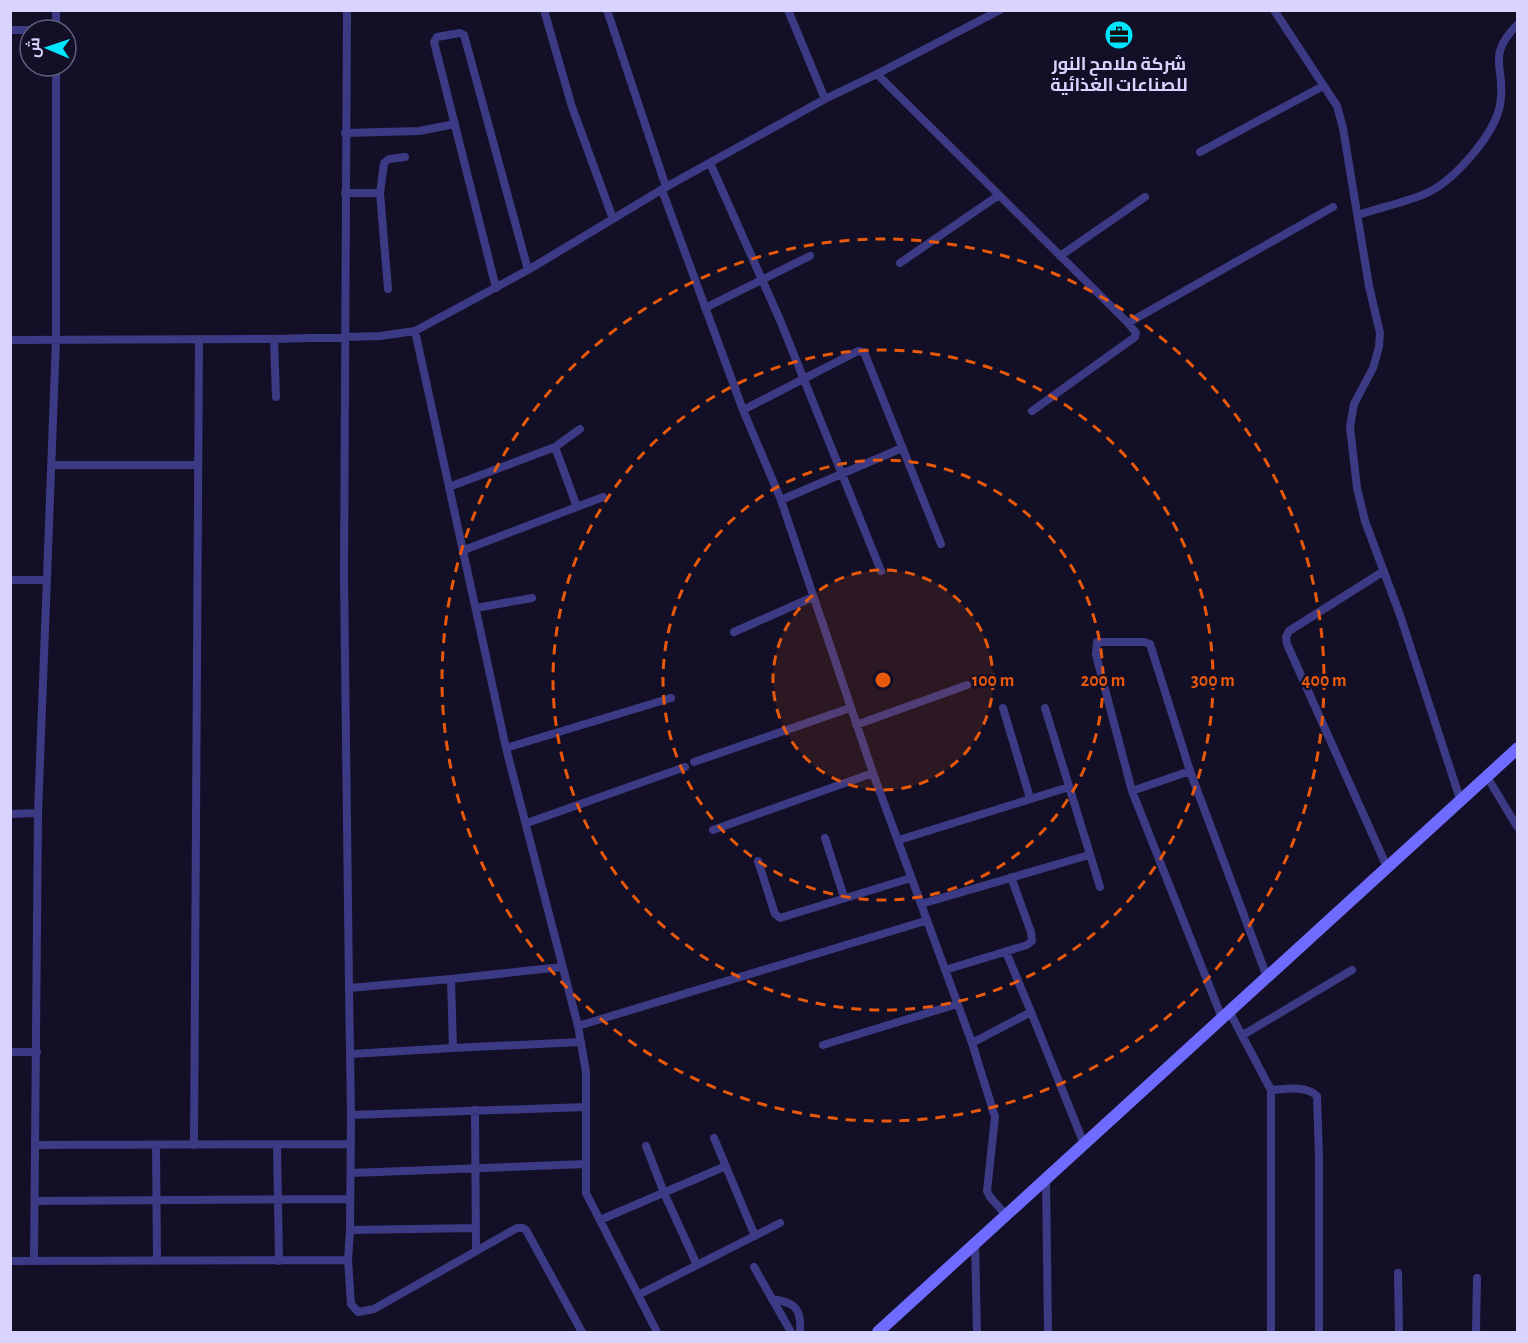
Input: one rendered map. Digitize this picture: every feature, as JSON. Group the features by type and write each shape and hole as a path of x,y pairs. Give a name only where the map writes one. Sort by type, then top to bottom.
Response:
{"main road":[{"path":"878,1332 1518,748"}],"street":[{"path":"346,10 344,575 351,1054 348,1260 351,1304 358,1312 374,1310 517,1228 523,1228 582,1332"},
{"path":"544,10 572,107 613,219"},
{"path":"607,10 705,308 743,410 781,500 850,708 899,840 925,921 972,1043 995,1117 987,1191 1006,1215"},
{"path":"788,10 825,99"},
{"path":"10,340 274,339 380,336 415,331 528,270 664,189 825,99 1000,10"},
{"path":"1274,10 1336,106 1340,116 1369,286 1380,333 1373,368 1354,404 1350,427 1357,488 1365,521 1400,615 1460,799"},
{"path":"1358,214 1429,192 1453,174 1478,149 1490,132 1500,105 1498,55 1505,37 1518,24"},
{"path":"496,288 434,42 437,37 464,34 528,270"},
{"path":"877,74 1136,333 1135,337 1032,411"},
{"path":"34,1261 38,813 56,340 56,78"},
{"path":"1200,152 1323,86"},
{"path":"345,133 418,131 455,124"},
{"path":"388,289 380,193 384,163 389,159 405,157"},
{"path":"711,163 763,280 881,571"},
{"path":"345,193 380,193"},
{"path":"900,263 999,195"},
{"path":"1060,256 1145,197"},
{"path":"1128,323 1333,207"},
{"path":"705,308 810,256"},
{"path":"415,331 506,748 578,1026 586,1072 586,1193 657,1332"},
{"path":"274,339 276,397"},
{"path":"194,1145 199,340"},
{"path":"743,410 858,351 864,352 941,544"},
{"path":"449,487 555,447 580,429"},
{"path":"555,447 577,507"},
{"path":"781,500 902,448"},
{"path":"52,465 198,465"},
{"path":"464,550 603,497"},
{"path":"1384,571 1289,631 1286,637 1287,644 1387,867"},
{"path":"10,580 48,580"},
{"path":"734,632 813,597"},
{"path":"476,608 532,598"},
{"path":"1268,976 1190,771 1150,644 1137,641 1097,642 1096,655 1132,791 1226,1015 1243,1035 1272,1090 1271,1332"},
{"path":"856,725 967,685"},
{"path":"506,748 671,698"},
{"path":"694,762 850,708"},
{"path":"1003,708 1030,798"},
{"path":"1045,708 1100,887"},
{"path":"527,824 686,767"},
{"path":"1132,791 1190,771"},
{"path":"713,830 873,773"},
{"path":"1486,776 1518,828"},
{"path":"899,840 1069,787"},
{"path":"10,814 38,813"},
{"path":"825,838 844,897"},
{"path":"921,904 1089,855"},
{"path":"758,861 776,917 780,918 911,878"},
{"path":"945,970 1027,945 1032,941 1031,932 1011,877"},
{"path":"578,1026 925,921"},
{"path":"1006,952 1084,1144"},
{"path":"349,988 562,967"},
{"path":"1243,1035 1352,970"},
{"path":"451,979 453,1048"},
{"path":"823,1045 957,1004"},
{"path":"972,1043 1031,1012"},
{"path":"351,1054 581,1042"},
{"path":"10,1052 37,1052"},
{"path":"1272,1090 1299,1089 1312,1092 1317,1096 1319,1332"},
{"path":"351,1115 586,1107"},
{"path":"475,1110 476,1251"},
{"path":"714,1138 755,1236"},
{"path":"36,1145 351,1144"},
{"path":"156,1145 157,1261"},
{"path":"278,1145 279,1261"},
{"path":"646,1146 664,1193 698,1265"},
{"path":"351,1173 586,1164"},
{"path":"600,1220 726,1167"},
{"path":"1046,1179 1048,1332"},
{"path":"35,1201 350,1199"},
{"path":"638,1295 780,1223"},
{"path":"350,1230 476,1228"},
{"path":"975,1244 977,1332"},
{"path":"10,1261 348,1260"},
{"path":"754,1267 791,1332"},
{"path":"1398,1273 1399,1332"},
{"path":"1476,1332 1477,1278"},
{"path":"772,1299 789,1301 794,1306 798,1312 800,1332"}],"place":[{"name":"شركة ملامح النور للصناعات الغذائية","path":"1119,35"}]}
